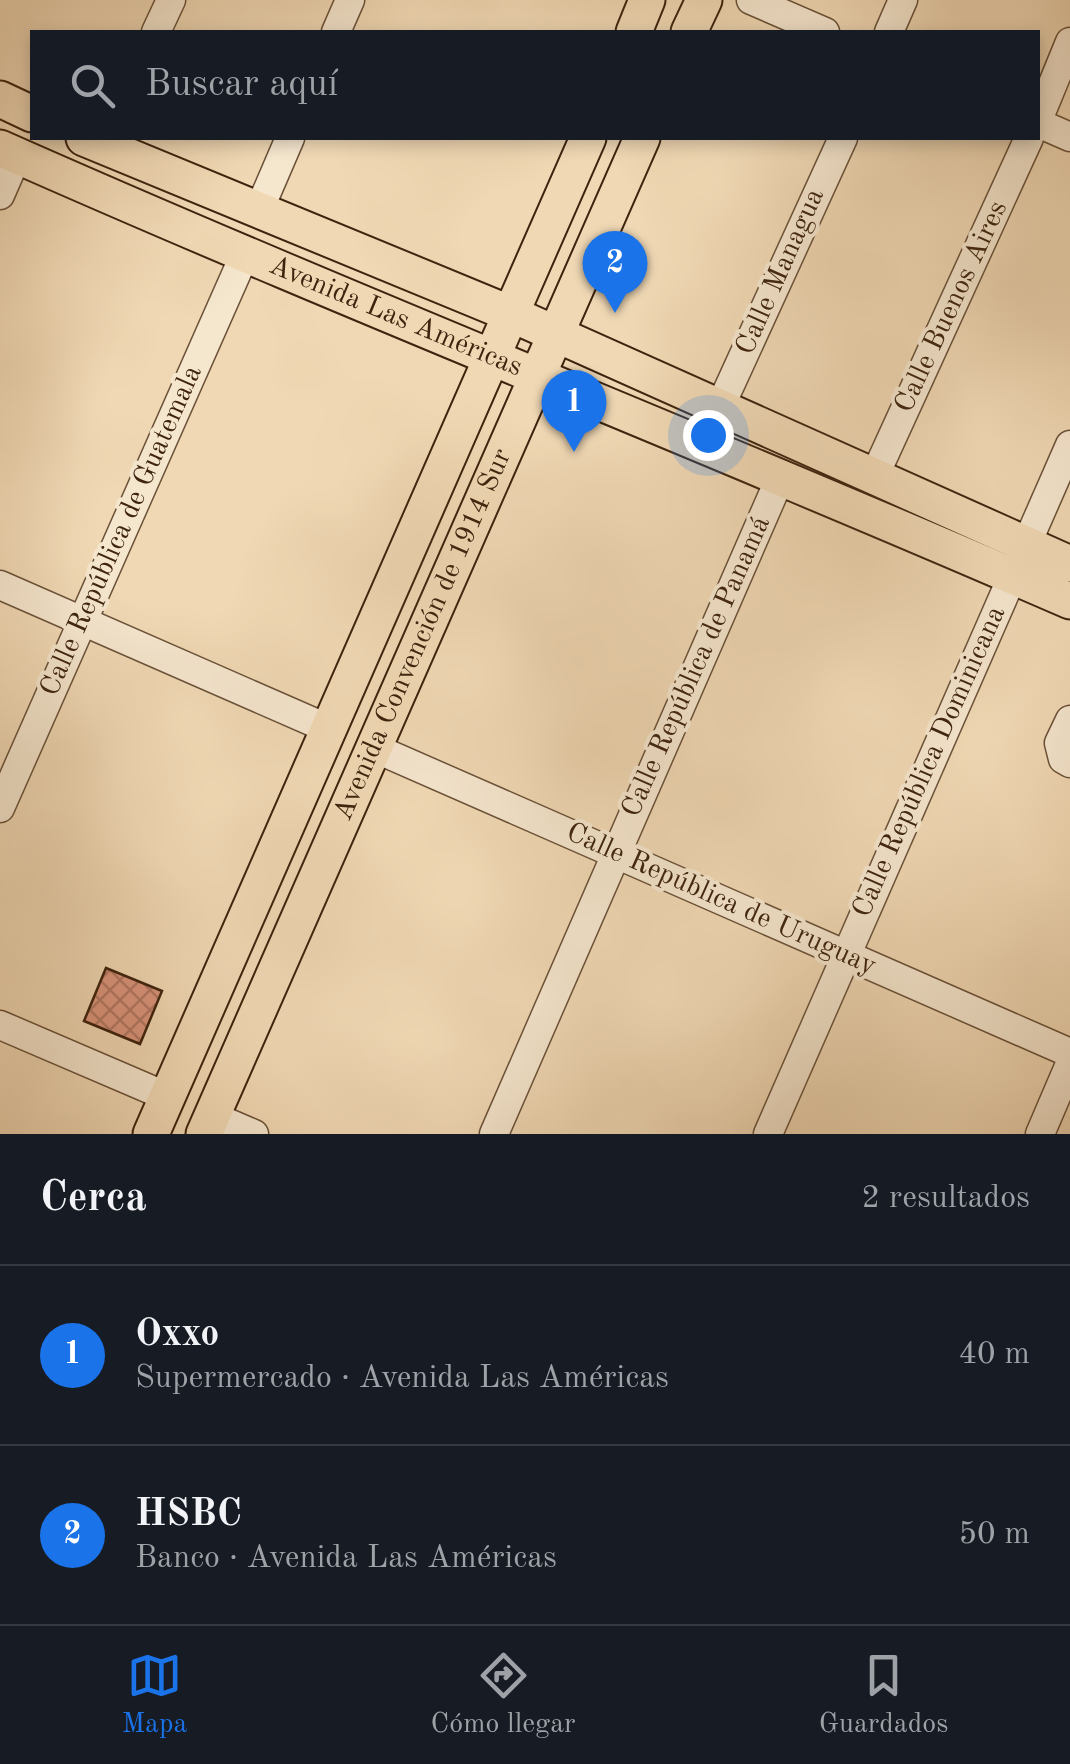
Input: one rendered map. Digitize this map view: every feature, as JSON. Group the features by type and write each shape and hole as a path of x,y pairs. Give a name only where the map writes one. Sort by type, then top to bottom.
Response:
{"main road":[{"path":"635,30 647,0"},
{"path":"690,30 704,0"},
{"path":"0,100 30,113"},
{"name":"Avenida Convención de 1914 Sur","path":"151,1134 587,140"},
{"name":"Avenida Convención de 1914 Sur","path":"208,1125 641,140"},
{"name":"Avenida Las Américas","path":"100,141 511,314 874,477 1018,560 1070,602"},
{"name":"Avenida Las Américas","path":"9,152 781,476 1018,560 1070,564"}],"street":[{"path":"157,30 170,0"},
{"path":"337,30 350,0"},
{"path":"751,0 820,30"},
{"path":"891,30 903,0"},
{"path":"1040,116 1070,42"},
{"path":"1040,122 1070,137"},
{"path":"259,210 289,140"},
{"name":"Calle Managua","path":"720,408 842,140"},
{"name":"Calle Buenos Aires","path":"874,477 1029,140"},
{"path":"0,195 9,152"},
{"name":"Calle República de Guatemala","path":"0,808 245,254"},
{"name":"Calle República Dominicana","path":"768,1134 1070,444"},
{"name":"Calle República de Panamá","path":"494,1134 781,476"},
{"path":"0,586 329,728"},
{"path":"1070,720 1059,743 1063,759 1070,763"},
{"name":"Calle República de Uruguay","path":"372,748 1070,1052"},
{"path":"0,1025 168,1097"},
{"path":"1040,1134 1070,1064"},
{"path":"208,1125 254,1134"}],"building":[{"path":"106,968 162,991 140,1044 84,1021"}],"place":[{"name":"HSBC","path":"615,313"},
{"name":"Oxxo","path":"574,452"}]}
